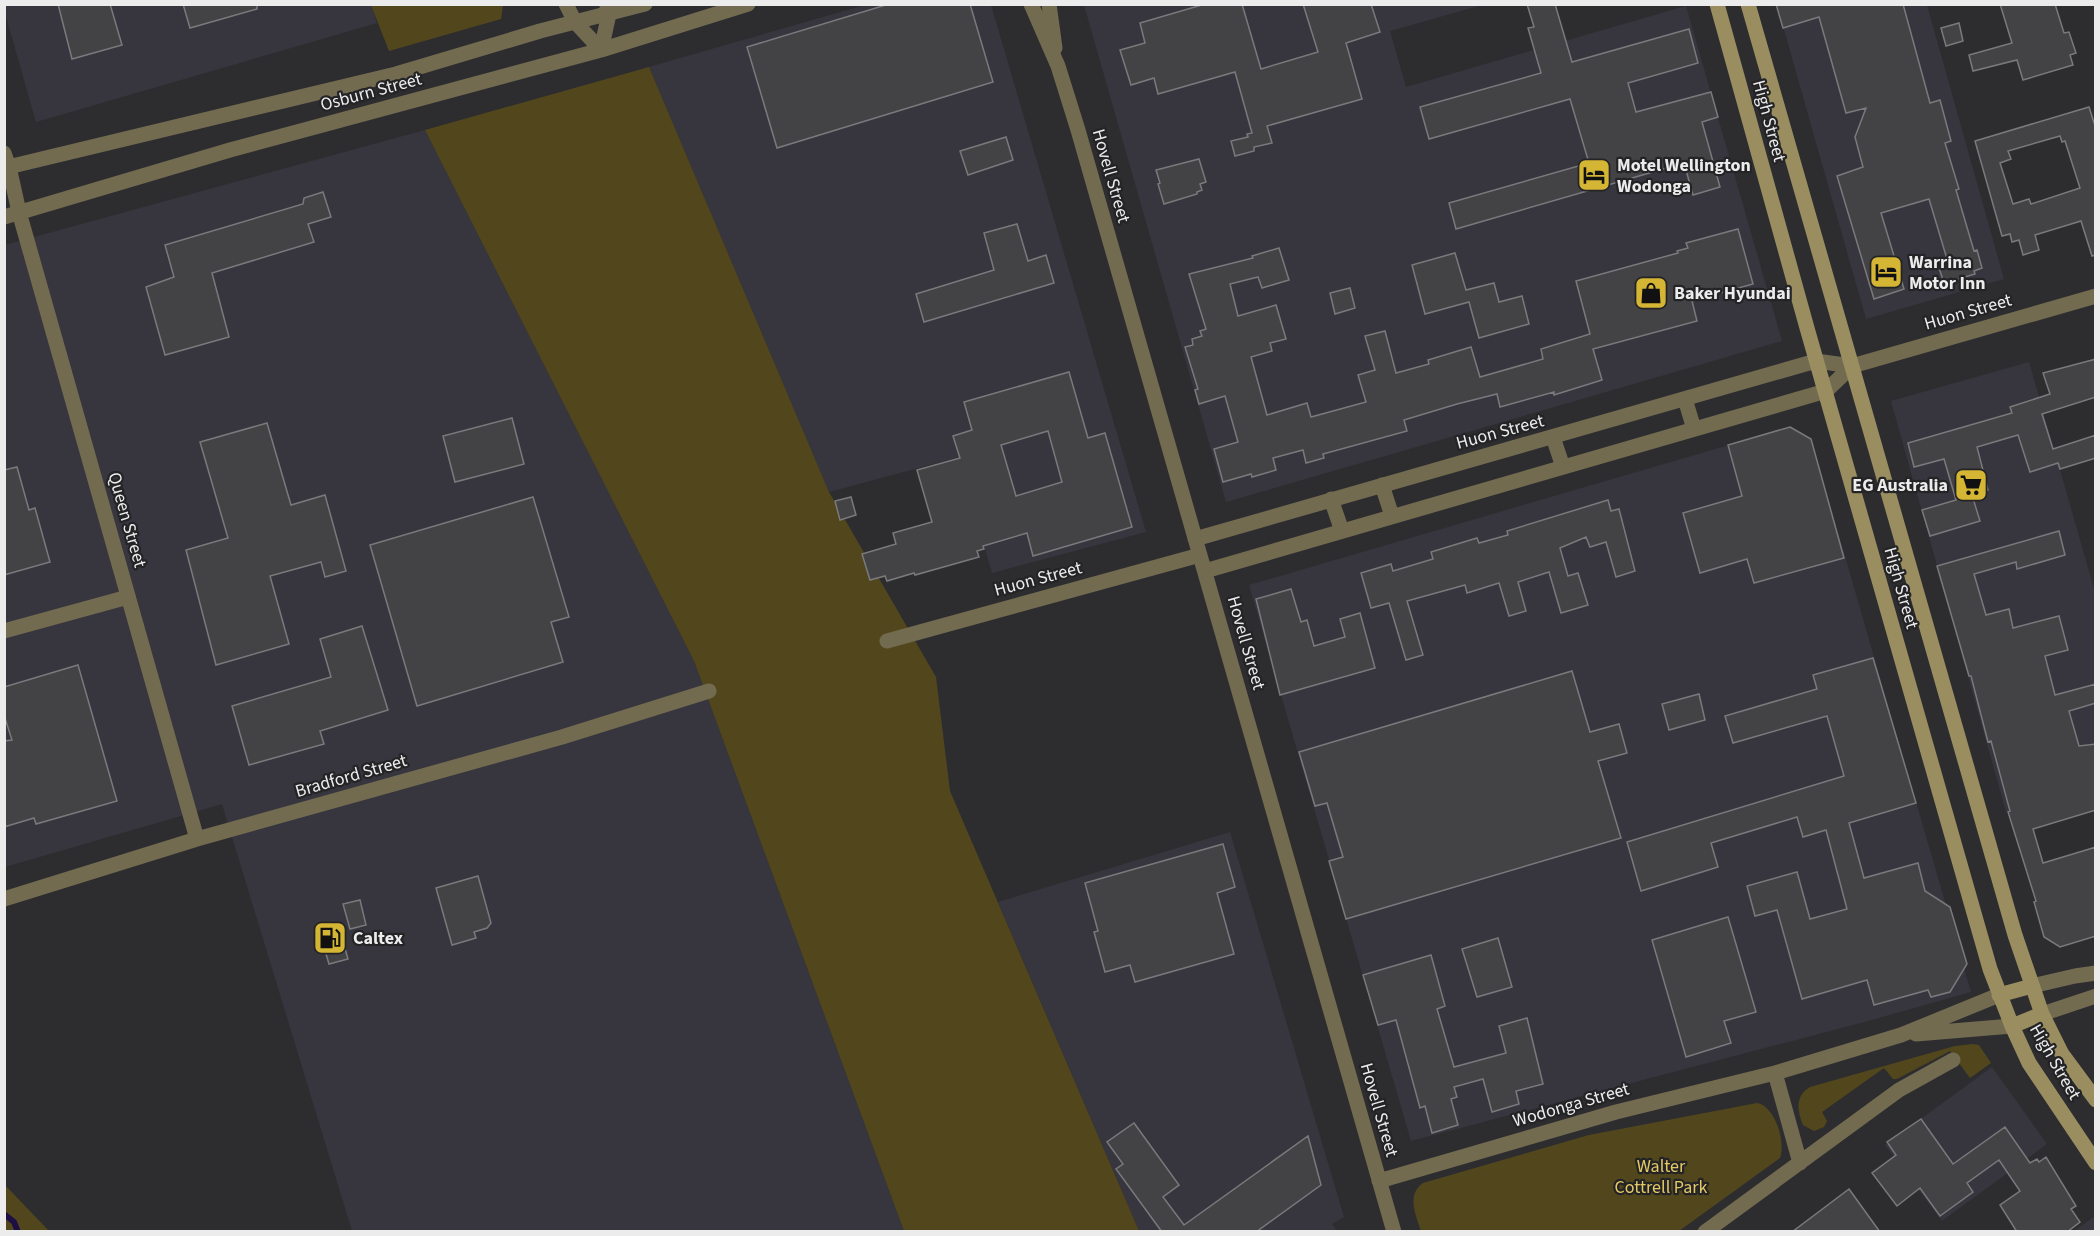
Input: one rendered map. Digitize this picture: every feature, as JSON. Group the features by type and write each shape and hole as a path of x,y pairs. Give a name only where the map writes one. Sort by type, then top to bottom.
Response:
{"main road":[{"name":"High Street","path":"1717,4 1816,361 1980,936 1999,995 2030,1064 2096,1163"},
{"name":"High Street","path":"1748,4 1995,869 2032,986 2042,1014 2062,1054 2096,1100"},
{"path":"1999,995 2032,986"},
{"path":"2012,1026 2042,1014"}],"street":[{"path":"566,4 574,22 601,50"},
{"name":"Osburn Street","path":"6,163 396,75 574,22 608,9 645,4"},
{"name":"Osburn Street","path":"12,215 230,150 601,50 748,4"},
{"name":"Hovell Street","path":"1031,4 1058,66 1394,1232"},
{"name":"Hovell Street","path":"1049,4 1058,66"},
{"path":"601,50 608,9"},
{"name":"Queen Street","path":"6,163 12,215 128,597 197,838"},
{"name":"Huon Street","path":"1852,366 2096,296"},
{"path":"1816,361 1852,366"},
{"name":"Huon Street","path":"1195,539 1816,361"},
{"path":"1205,571 1826,391 1852,366"},
{"path":"1685,399 1694,429"},
{"path":"1553,437 1563,467"},
{"path":"1382,485 1392,516"},
{"path":"1331,500 1342,531"},
{"name":"Huon Street","path":"887,641 1200,555"},
{"path":"4,631 128,597"},
{"name":"Bradford Street","path":"4,899 197,838 562,737 708,691"},
{"path":"2032,986 2075,975 2096,973"},
{"name":"Wodonga Street","path":"1379,1181 1616,1112 1775,1073 1901,1035 1999,995"},
{"path":"2042,1014 2096,996"},
{"name":"Wodonga Street","path":"1901,1035 2012,1026"},
{"path":"1716,1228 1899,1090 1953,1060"},
{"path":"1775,1073 1800,1163"}],"shaded area":[{"path":"5,4 371,4 377,23 36,122 5,13"},
{"path":"865,5 991,5 1146,532 992,573 959,457 829,492 649,67"},
{"path":"1084,5 1482,5 1390,31 1406,87 1686,6 1782,341 1226,502"},
{"path":"1777,5 1927,5 2004,279 1866,319"},
{"path":"425,130 694,661 904,1231 352,1231 222,804 5,867 5,245"},
{"path":"2029,362 2095,592 2095,793 2006,812 1891,401"},
{"path":"1791,427 1811,439 1971,992 1411,1141 1249,585"},
{"path":"1230,832 1344,1217 1332,1224 1337,1231 1139,1231 998,902"},
{"path":"1992,1067 2047,1144 1942,1221 1885,1145"},
{"path":"2095,1216 2095,1231 2074,1231"}],"green space":[{"path":"371,4 503,5 501,19 389,51"},
{"path":"649,67 829,492 936,677 950,791 1139,1231 904,1231 694,661 425,130"},
{"path":"1979,1045 1991,1063 1970,1078 1950,1051 1897,1079 1893,1079 1884,1068 1822,1112 1827,1121 1824,1127 1814,1131 1803,1125 1799,1114 1799,1104 1802,1095 1810,1087 1955,1046"},
{"name":"Walter Cottrell Park","path":"1757,1103 1769,1111 1774,1118 1780,1134 1780,1158 1679,1231 1421,1231 1415,1212 1414,1199 1415,1193 1423,1183 1589,1135"},
{"path":"5,1185 49,1231 5,1231"}],"building":[{"path":"58,4 110,4 122,45 72,59"},
{"path":"183,4 257,4 257,9 190,28"},
{"path":"889,4 970,4 993,82 777,148 747,47"},
{"path":"1205,4 1242,4 1261,69 1318,52 1303,4 1371,4 1380,32 1346,43 1362,99 1267,126 1272,143 1254,147 1254,151 1235,156 1231,141 1248,137 1247,134 1252,133 1235,72 1158,94 1154,78 1131,85 1120,50 1145,43 1140,23"},
{"path":"1527,4 1555,4 1572,62 1689,29 1698,63 1628,83 1636,112 1711,92 1718,117 1702,122 1720,187 1693,195 1684,163 1456,229 1449,203 1589,163 1570,99 1429,139 1420,107 1541,73 1528,28 1534,27"},
{"path":"1776,4 1903,4 1930,103 1940,100 1951,141 1945,143 1959,189 1956,190 1974,251 1977,250 1982,268 1974,271 1975,274 1944,283 1937,262 1947,259 1929,199 1881,213 1904,289 1874,299 1837,176 1863,167 1855,137 1866,108 1846,113 1819,17 1783,28"},
{"path":"2000,4 2055,4 2064,33 2069,32 2076,53 2070,55 2073,65 2023,80 2017,60 1973,71 1969,55 2012,43"},
{"path":"1959,23 1963,41 1946,46 1941,28"},
{"path":"2089,107 2096,129 2096,255 2092,256 2081,221 2035,235 2039,250 2023,255 2019,240 2012,242 2010,234 2002,236 1975,141","holes":["2060,136 2062,142 2065,141 2080,188 2031,204 2029,199 2013,204 2000,163 2011,159 2008,151"]},
{"path":"1006,137 1013,160 968,175 960,151"},
{"path":"1199,159 1206,182 1200,184 1202,190 1197,194 1164,204 1156,170"},
{"path":"323,192 331,217 308,224 314,242 212,273 229,337 165,355 146,287 174,277 165,245 303,204 304,198"},
{"path":"1017,224 1028,261 1046,255 1054,283 924,322 916,294 994,270 984,233"},
{"path":"1738,229 1753,284 1692,301 1697,321 1593,349 1602,380 1554,395 1554,392 1500,407 1497,394 1457,404 1404,420 1407,431 1323,454 1324,458 1306,463 1303,450 1273,458 1276,470 1223,482 1214,449 1238,442 1225,396 1199,404 1195,390 1198,389 1185,347 1193,345 1192,339 1202,336 1200,331 1206,329 1189,274 1253,258 1252,256 1279,248 1289,280 1262,288 1258,277 1230,284 1238,316 1276,305 1286,339 1270,343 1272,351 1251,357 1267,415 1307,403 1311,417 1366,402 1358,375 1375,370 1365,336 1385,331 1396,373 1429,364 1428,360 1471,347 1480,377 1543,359 1541,349 1590,334 1576,281 1678,253 1677,251 1688,248 1686,243"},
{"path":"1455,253 1466,290 1494,283 1499,302 1522,296 1529,324 1479,338 1469,302 1425,314 1412,265"},
{"path":"1350,288 1355,308 1335,314 1330,293"},
{"path":"2096,359 2096,397 2042,414 2053,449 2096,435 2096,458 2060,469 2058,463 2030,472 2018,435 1977,447 1988,490 1972,495 1980,521 1930,536 1922,510 1956,500 1944,459 1914,467 1908,443 2012,413 2010,407 2050,394 2043,373"},
{"path":"1069,372 1088,438 1105,433 1132,527 1033,556 1027,533 983,546 984,549 977,551 979,557 887,581 885,576 870,580 862,554 896,544 893,533 932,522 917,470 960,458 953,436 972,430 964,402","holes":["1048,431 1062,482 1016,496 1001,445"]},
{"path":"512,418 524,464 455,482 443,436"},
{"path":"267,423 291,505 325,495 346,571 325,577 321,562 270,576 289,644 216,665 186,550 228,538 200,442"},
{"path":"1790,427 1811,439 1844,558 1754,583 1747,559 1700,573 1683,513 1742,496 1728,445"},
{"path":"17,467 29,510 35,508 50,562 4,575 4,470"},
{"path":"533,497 569,617 551,622 563,662 417,706 370,545"},
{"path":"851,497 856,515 840,520 835,501"},
{"path":"1608,500 1611,511 1619,509 1635,571 1616,577 1606,542 1590,547 1586,537 1560,548 1568,576 1578,573 1588,605 1561,613 1549,572 1518,582 1526,611 1509,616 1499,583 1467,593 1465,585 1407,601 1423,655 1406,660 1389,603 1371,608 1361,573 1391,564 1393,571 1433,559 1431,552 1477,538 1479,543 1508,535 1507,531"},
{"path":"2059,531 2065,555 2017,569 2016,562 1974,574 1986,615 2009,609 2013,628 2059,616 2068,650 2045,656 2055,695 2096,684 2096,703 2069,711 2079,746 2096,744 2096,810 2033,829 2043,863 2096,847 2096,936 2060,947 2044,937 2034,902 2036,901 2008,812 2010,811 1991,741 1988,742 1971,676 1969,676 1937,566"},
{"path":"1291,589 1301,622 1307,620 1314,646 1345,637 1340,619 1360,613 1375,668 1280,695 1256,599"},
{"path":"362,626 388,710 320,731 324,744 249,765 232,706 331,677 320,639"},
{"path":"1873,658 1916,803 1849,823 1864,878 1918,863 1925,891 1950,907 1967,964 1950,992 1931,997 1928,990 1874,1005 1867,980 1802,999 1777,910 1755,916 1747,886 1797,872 1810,919 1847,909 1826,830 1803,837 1797,817 1711,843 1718,867 1641,891 1627,842 1844,776 1827,716 1733,743 1725,716 1817,689 1813,675"},
{"path":"78,665 117,801 36,824 34,818 4,827 4,741 12,740 4,715 4,687"},
{"path":"1572,671 1590,732 1619,724 1627,753 1598,761 1621,838 1346,919 1329,861 1343,857 1327,803 1315,806 1299,752"},
{"path":"1699,694 1705,720 1669,730 1662,704"},
{"path":"1223,844 1235,887 1217,893 1234,954 1135,982 1130,965 1105,972 1094,932 1098,931 1085,883"},
{"path":"478,876 491,923 487,928 474,932 476,938 452,945 436,888"},
{"path":"360,900 366,925 350,929 343,904"},
{"path":"1728,917 1756,1012 1724,1021 1731,1043 1686,1057 1652,940"},
{"path":"338,924 348,959 329,964 319,930"},
{"path":"1498,938 1512,987 1477,997 1462,949"},
{"path":"1431,955 1445,1006 1437,1009 1454,1067 1506,1053 1499,1026 1527,1018 1543,1084 1516,1091 1519,1104 1492,1112 1483,1079 1454,1087 1457,1097 1451,1099 1458,1125 1432,1133 1425,1106 1420,1108 1396,1020 1378,1025 1363,975"},
{"path":"1921,1119 1953,1164 2005,1127 2030,1163 2037,1159 2039,1162 2046,1157 2076,1206 2071,1209 2080,1222 2067,1232 2017,1232 2000,1205 2020,1191 1999,1160 1967,1183 1973,1192 1940,1216 1920,1188 1897,1206 1872,1173 1896,1155 1887,1142"},
{"path":"1134,1123 1179,1185 1163,1197 1184,1225 1308,1136 1321,1185 1256,1232 1162,1232 1116,1169 1123,1164 1107,1142"},
{"path":"1849,1189 1880,1232 1792,1232"}],"waterway":[{"path":"4,1214 14,1222 18,1232"}],"place":[{"name":"Motel Wellington Wodonga","path":"1594,175"},
{"name":"Warrina Motor Inn","path":"1886,272"},
{"name":"Baker Hyundai","path":"1651,293"},
{"name":"EG Australia","path":"1971,485"},
{"name":"Caltex","path":"330,938"}]}
